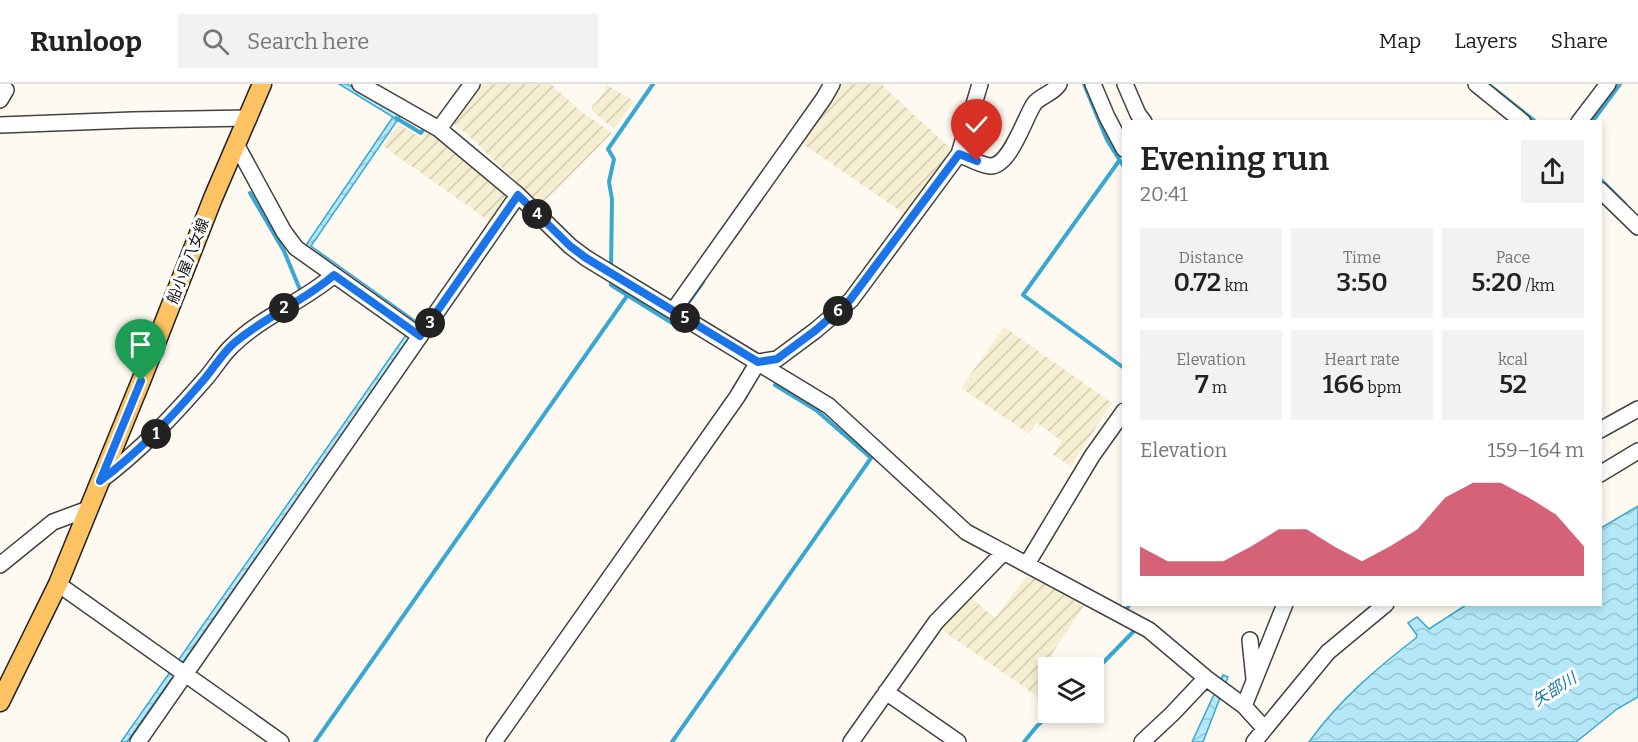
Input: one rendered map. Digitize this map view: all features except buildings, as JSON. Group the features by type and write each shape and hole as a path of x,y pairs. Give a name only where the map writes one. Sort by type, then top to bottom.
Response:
{"main road":[{"name":"船小屋八女線","path":"0,702 58,584 262,84"}],"street":[{"path":"360,84 439,129 518,195 570,246 586,258 829,406 966,532 1149,630 1206,678 1244,706 1264,728"},
{"path":"439,129 472,84"},
{"path":"673,311 818,108 832,84"},
{"path":"758,362 777,359 816,330 850,300 959,154 980,84"},
{"path":"959,154 991,166 999,163 1019,135 1033,105 1038,99 1056,89 1059,84"},
{"path":"1093,84 1122,145"},
{"path":"1125,84 1142,120"},
{"path":"1476,84 1521,120"},
{"path":"1581,120 1608,84"},
{"path":"0,86 6,90 0,100"},
{"path":"0,126 249,118"},
{"path":"236,144 284,232 296,248 415,332"},
{"path":"1602,192 1638,227"},
{"path":"138,742 179,670 415,332 518,195"},
{"path":"100,481 161,430 216,367 231,346 254,327 321,286 334,275"},
{"path":"494,742 737,398 758,362"},
{"path":"1602,429 1638,409"},
{"path":"1027,564 1092,456 1122,414"},
{"path":"1602,473 1638,451"},
{"path":"0,565 53,522 88,508"},
{"path":"851,742 936,622 1004,552"},
{"path":"58,584 280,742"},
{"path":"1274,606 1277,624"},
{"path":"1244,706 1284,606"},
{"path":"1254,742 1328,652 1384,606"},
{"path":"1250,640 1254,682"},
{"path":"1142,742 1206,678"},
{"path":"886,692 958,742"}],"shaded area":[{"path":"481,84 551,84 579,110 612,133 548,198 543,201 536,200 453,123"},
{"path":"605,84 634,101 614,129 592,111 592,107 605,92"},
{"path":"838,84 881,84 953,151 906,215 803,144 833,99"},
{"path":"398,124 421,138 425,132 429,131 468,160 508,197 492,220 485,218 383,146"},
{"path":"1004,327 1112,403 1071,466 1053,455 1062,441 1037,423 1029,434 961,388"},
{"path":"1028,574 1084,606 1050,657 1038,657 1038,697 939,628 964,601 969,602 971,598 995,618"}],"water":[{"path":"339,84 347,84 401,115 311,246 420,324 127,742 121,742 413,325 304,248 393,117"},
{"name":"矢部川","path":"1638,506 1638,697 1617,709 1576,742 1309,742 1332,713 1359,686 1416,638 1417,635 1408,623 1417,617 1429,629 1464,606 1602,606 1602,527"},
{"path":"1223,675 1228,677 1203,742 1192,742"}],"waterway":[{"path":"611,268 612,199 609,182 614,159 608,149 653,84"},
{"path":"1084,84 1107,140 1122,164"},
{"path":"1488,84 1533,120"},
{"path":"1593,120 1620,84"},
{"path":"396,118 421,133 423,130"},
{"path":"1119,161 1023,295 1122,367"},
{"path":"1602,181 1625,204"},
{"path":"250,193 284,251 301,292"},
{"path":"611,278 611,285 672,323 676,318"},
{"path":"681,313 703,282"},
{"path":"315,742 627,296"},
{"path":"672,742 871,458 816,410 775,385"},
{"path":"1104,662 1134,631"},
{"path":"1024,742 1040,723"}],"route":[{"path":"141,381 100,481 161,430 216,367 231,346 254,327 321,286 334,275 420,336 518,195 570,246 586,258 758,362 777,359 816,330 850,300 959,154 977,161"}]}
